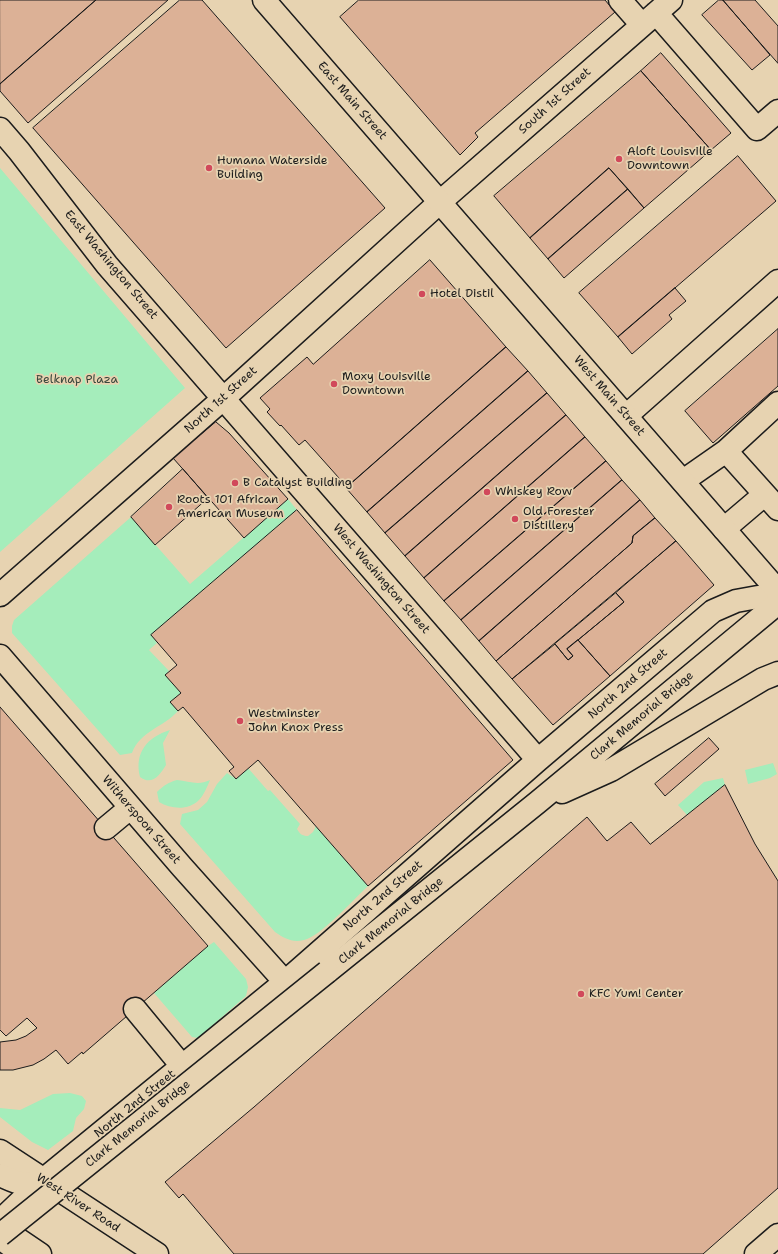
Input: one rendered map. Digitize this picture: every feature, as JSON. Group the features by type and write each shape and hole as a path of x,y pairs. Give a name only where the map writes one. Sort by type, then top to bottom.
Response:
{"main road":[{"name":"East Main Street","path":"264,0 440,202"},
{"path":"620,0 656,13 757,129 778,111"},
{"name":"South 1st Street","path":"440,202 656,13"},
{"name":"East Washington Street","path":"0,129 19,151 107,265 224,398"},
{"name":"North 1st Street","path":"0,595 224,398 440,202"},
{"name":"West Main Street","path":"440,202 778,591"},
{"path":"626,416 778,281"},
{"name":"West Washington Street","path":"224,398 538,760"},
{"path":"683,481 726,451 776,409"},
{"path":"724,528 771,502 726,451"},
{"name":"North 2nd Street","path":"0,1221 43,1180 285,982 538,760 713,611 736,601 758,597 778,598"},
{"name":"Clark Memorial Bridge","path":"0,1235 538,802 778,603"},
{"name":"Witherspoon Street","path":"0,656 182,868 285,982"},
{"path":"538,802 611,770 768,677"},
{"path":"106,828 130,808"},
{"path":"135,1009 182,1066"},
{"name":"West River Road","path":"0,1151 157,1254"},
{"path":"0,1175 18,1183 31,1184 43,1180"},
{"path":"0,1227 40,1254"},
{"path":"756,1254 778,1235"},
{"path":"0,1238 22,1254"}],"green space":[{"name":"Belknap Plaza","path":"0,168 185,388 0,552"},
{"path":"288,499 297,510 151,635 157,643 149,650 169,671 165,675 181,693 170,702 178,711 146,734 132,753 120,755 12,633 14,620 131,517 190,584"},
{"path":"170,730 163,743 166,765 164,769 152,780 140,777 139,761 144,747 155,737"},
{"path":"773,763 777,774 770,778 748,784 745,770"},
{"path":"248,768 300,824 297,829 300,833 304,836 308,836 313,832 316,826 368,886 328,925 304,940 292,940 275,932 180,824 182,814 198,810 207,802 217,784 227,773 236,779"},
{"path":"723,778 725,785 687,815 678,805 704,782"},
{"path":"177,780 201,783 210,780 201,798 195,804 179,808 159,802 157,792 166,784"},
{"path":"214,942 246,979 248,987 246,996 198,1038 192,1037 154,993"},
{"path":"70,1093 82,1096 86,1101 84,1109 76,1118 73,1131 48,1150 32,1142 0,1117 0,1108 20,1110 53,1094"}],"building":[{"path":"0,0 96,0 0,84"},
{"path":"96,0 168,0 28,123 0,91 0,84"},
{"name":"Humana Waterside Building","path":"180,0 202,0 385,208 226,348 33,128"},
{"path":"359,0 605,0 615,12 475,133 478,137 460,155 340,17"},
{"path":"719,0 723,0 770,55 752,70 702,15"},
{"path":"723,0 755,0 778,26 778,63"},
{"path":"661,53 731,133 711,150 641,71"},
{"name":"Aloft Louisville Downtown","path":"641,71 711,150 644,208 609,168 530,238 494,196"},
{"path":"738,156 776,201 618,337 579,293"},
{"path":"609,168 628,189 548,259 530,238"},
{"path":"628,189 644,208 564,278 548,259"},
{"path":"430,260 506,347 347,487 305,440 299,445 281,425 280,426 267,412 270,409 260,398 307,357 313,364"},
{"path":"675,288 686,301 669,315 672,319 632,354 618,337"},
{"path":"778,329 778,386 713,443 685,411"},
{"path":"506,347 528,371 367,512 346,488"},
{"path":"528,371 547,393 385,533 367,512"},
{"path":"547,393 566,415 405,556 385,533"},
{"path":"566,415 585,437 424,578 405,556"},
{"name":"B Catalyst Building","path":"216,422 229,433 288,499 244,538 173,458"},
{"name":"Old Forester Distillery","path":"585,437 606,461 444,601 424,578"},
{"path":"606,461 622,480 461,620 444,601"},
{"name":"Roots 101 African American Museum","path":"183,469 208,498 155,545 131,517"},
{"path":"622,480 640,500 479,641 461,620"},
{"path":"640,500 655,518 633,536 632,543 496,661 479,641"},
{"path":"297,510 513,760 368,886 258,760 236,779 229,771 234,767 183,707 178,711 170,702 181,693 165,675 177,665 151,635"},
{"path":"655,518 676,541 512,679 496,661 632,543 633,536"},
{"path":"676,541 714,585 610,676 578,640 624,602 616,593"},
{"path":"616,593 624,602 567,649 573,656 568,660 555,644"},
{"path":"578,640 610,676 553,725 512,679 555,644 568,660 573,656 567,649"},
{"path":"0,707 208,946 83,1054 82,1052 68,1064 56,1050 33,1065 13,1070 0,1070 0,1042 16,1040 26,1036 37,1028 27,1018 6,1036 0,1030"},
{"path":"709,738 719,749 665,796 655,784"},
{"name":"KFC Yum! Center","path":"725,785 755,844 778,881 778,1188 703,1254 234,1254 183,1194 179,1198 165,1182 254,1107 587,817 607,841 631,822 650,844"}],"place":[{"name":"Aloft Louisville Downtown","path":"619,159"},
{"name":"Humana Waterside Building","path":"209,168"},
{"name":"Hotel Distil","path":"422,294"},
{"name":"Moxy Louisville Downtown","path":"334,384"},
{"name":"B Catalyst Building","path":"235,483"},
{"name":"Whiskey Row","path":"487,492"},
{"name":"Roots 101 African American Museum","path":"169,507"},
{"name":"Old Forester Distillery","path":"515,519"},
{"name":"Westminster John Knox Press","path":"240,721"},
{"name":"KFC Yum! Center","path":"581,994"}]}
